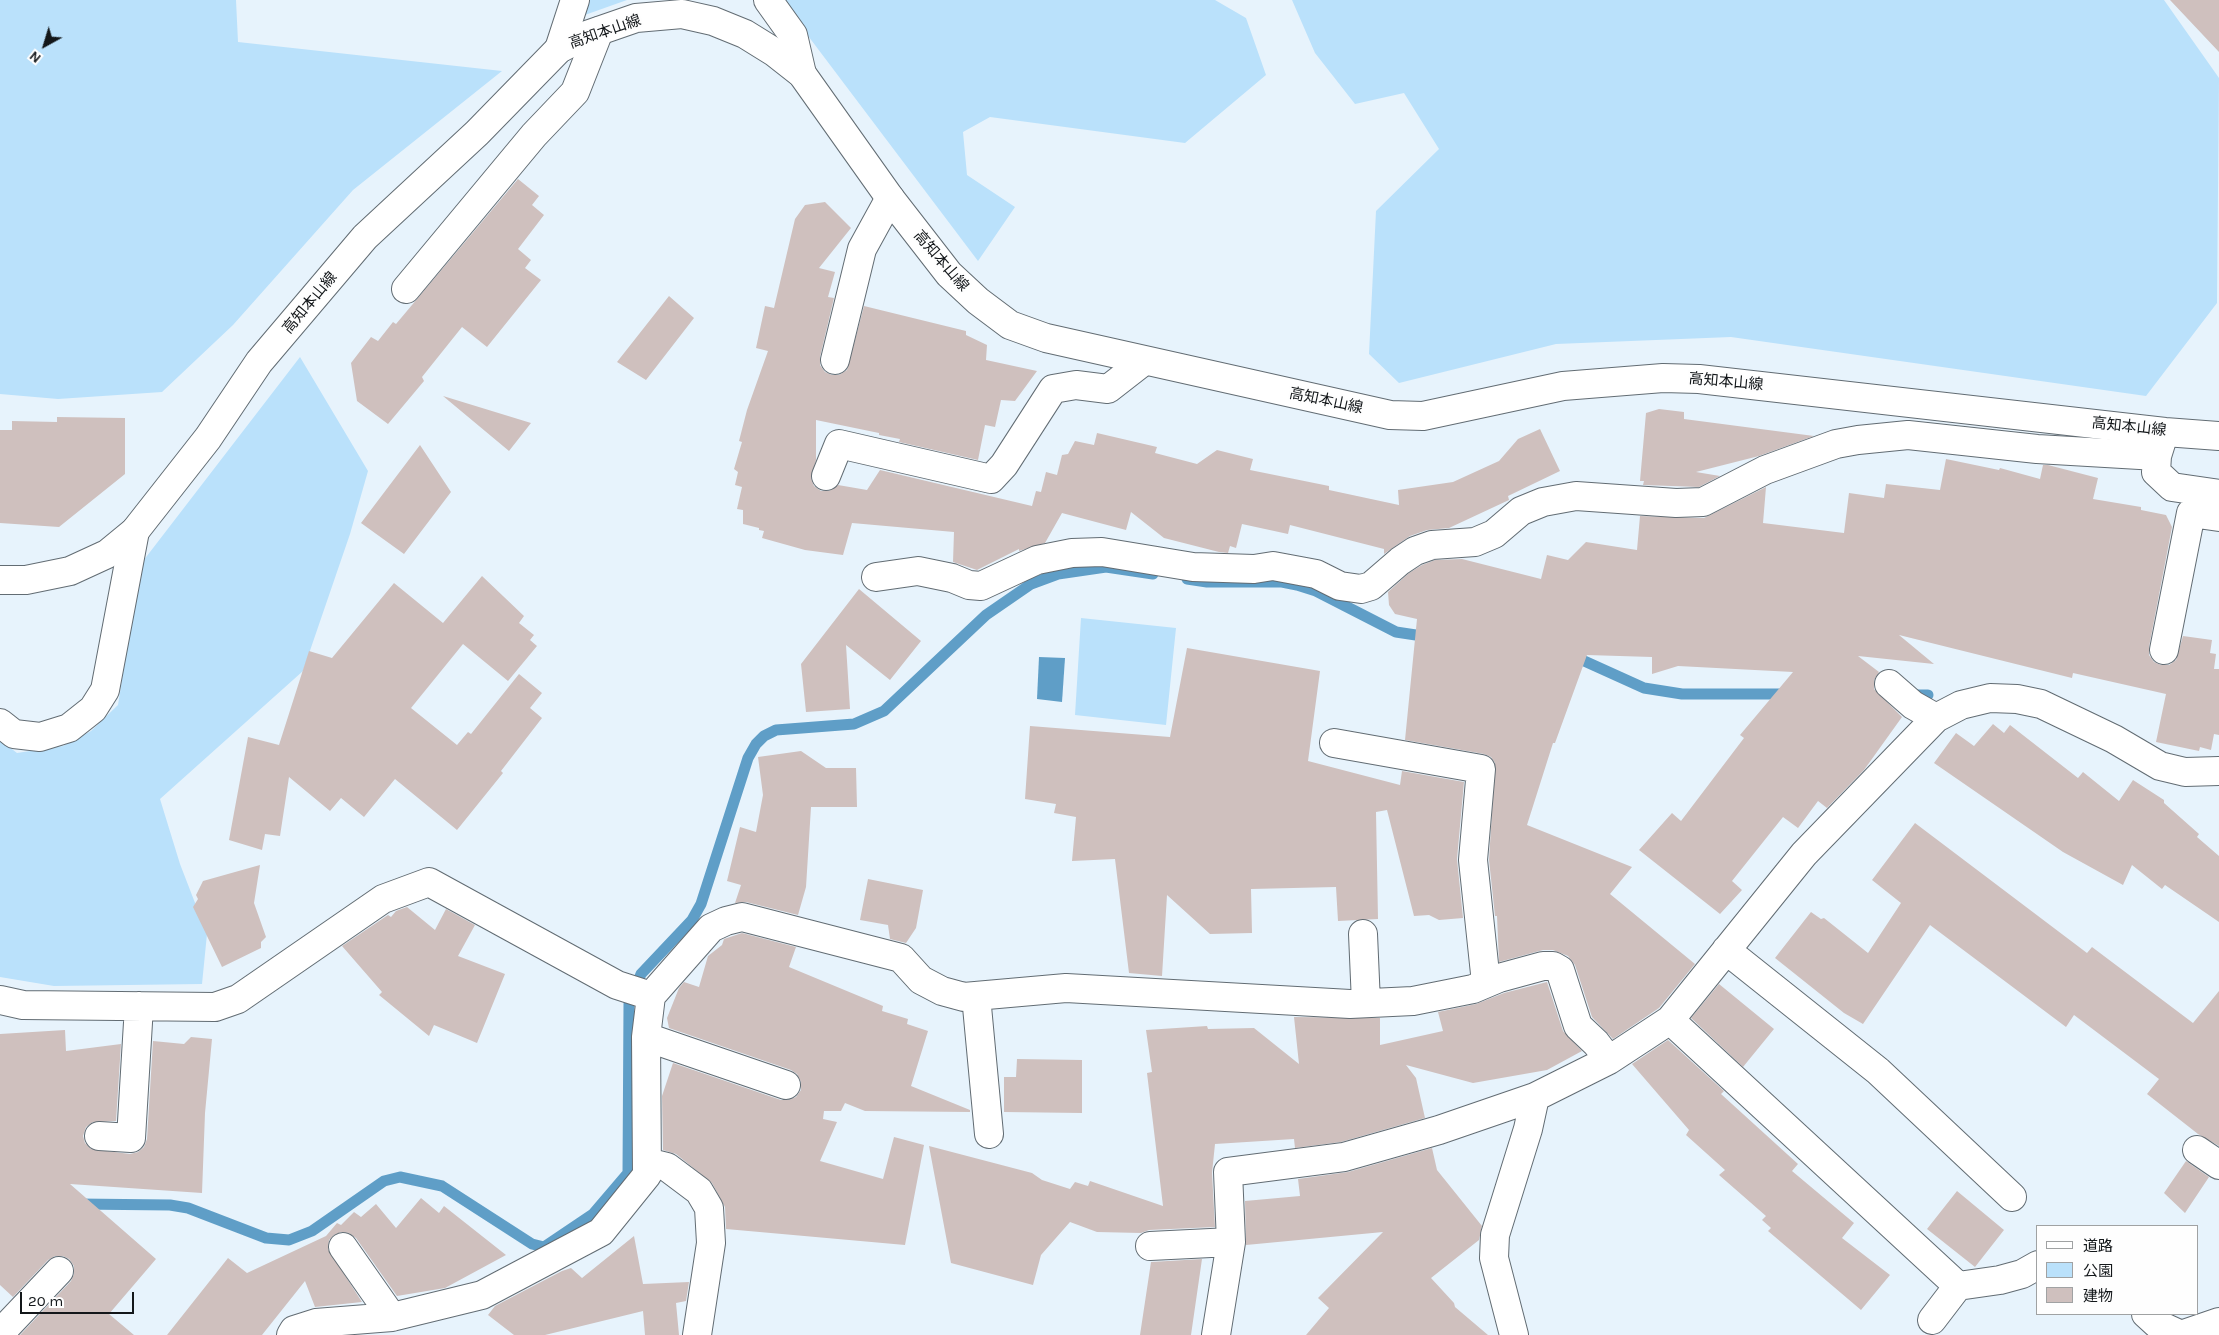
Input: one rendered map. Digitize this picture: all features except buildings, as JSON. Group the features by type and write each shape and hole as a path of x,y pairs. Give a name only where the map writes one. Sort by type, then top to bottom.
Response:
{"street":[{"path":"559,49 575,0"},
{"path":"768,0 792,35 802,74"},
{"name":"高知本山線","path":"0,580 26,580 70,571 107,554 135,531 208,438 259,362 365,237 477,133 559,49 599,31 636,18 682,14 713,22 745,34 774,52 802,74 890,198 949,274 978,301 1010,325 1046,338 1390,415 1423,416 1563,386 1663,378 1764,386 2161,444 2219,436"},
{"path":"406,289 534,135 575,92 599,31"},
{"path":"835,360 862,249 890,198"},
{"path":"826,476 839,444 991,479 1004,465 1053,389 1076,385 1108,389 1144,361"},
{"path":"876,577 918,571 952,578 969,585 981,586 1038,560 1072,553 1102,552 1193,567 1254,569 1273,566 1316,574 1340,586 1360,589 1371,586 1400,561 1415,551 1432,546 1475,542 1494,534 1521,511 1543,502 1576,496 1676,503 1703,502 1765,470 1836,444 1908,435 2037,449 2161,444 2156,472 2172,486 2219,494"},
{"path":"2164,650 2191,513 2219,517"},
{"path":"0,723 14,734 40,737 69,728 93,709 105,690 135,531"},
{"path":"1889,684 1925,711"},
{"path":"1216,1335 1231,1242 1228,1172 1344,1157 1439,1130 1535,1097 1609,1060 1670,1020 1804,854 1925,711 1961,706 1990,698 2017,699 2050,708 2114,739 2160,766 2185,772 2219,771"},
{"path":"1334,743 1481,769 1473,860 1486,983"},
{"path":"0,1000 23,1005 215,1007 238,1000 383,898 428,882 617,985 652,996"},
{"path":"291,1335 294,1330 316,1324 392,1317 482,1295 601,1232 647,1175 646,1037 652,996 711,928 742,917 901,958 921,980 942,991 964,998 1066,988 1366,1003 1413,1001 1472,989 1543,966 1554,966 1560,970 1578,1026 1596,1043 1609,1060"},
{"path":"1363,934 1366,1003"},
{"path":"1726,950 1878,1071 2012,1197"},
{"path":"976,996 989,1134"},
{"path":"99,1136 131,1138 139,1006"},
{"path":"1670,1020 1958,1286"},
{"path":"646,1037 786,1085"},
{"path":"1514,1335 1494,1258 1495,1234 1528,1129 1535,1097"},
{"path":"2197,1150 2219,1165"},
{"path":"647,1162 667,1168 699,1191 709,1208 712,1243 697,1335"},
{"path":"1150,1246 1231,1242"},
{"path":"343,1247 392,1317"},
{"path":"1932,1320 1958,1286 2000,1280 2022,1274 2036,1266"},
{"path":"8,1325 59,1270"},
{"path":"2147,1315 2156,1324 2181,1335 2219,1322"}],"green space":[{"path":"0,0 236,0 238,42 502,71 353,190 233,325 162,392 58,399 0,394"},
{"path":"587,0 627,0 582,16"},
{"path":"781,0 1215,0 1246,18 1266,75 1185,143 990,117 963,132 967,175 1015,207 978,261"},
{"path":"1292,0 2164,0 2219,78 2217,303 2146,396 1731,337 1556,344 1399,383 1369,354 1376,211 1439,149 1404,93 1355,104 1315,53"},
{"path":"300,357 368,471 350,534 303,671 160,799 180,864 207,934 202,984 54,986 0,977 0,740 17,753 63,746 91,731 118,705 140,565"},
{"path":"1081,618 1176,628 1166,725 1075,715"}],"shaded area":[{"path":"1039,657 1065,658 1062,702 1037,699"}],"waterway":[{"path":"78,1204 170,1205 188,1208 266,1238 289,1240 312,1231 384,1181 400,1177 442,1186 532,1244 544,1247 593,1214 628,1173 629,1004 641,974 692,920 701,904 748,758 756,744 764,736 776,730 854,724 884,711 986,615 1031,584 1058,574 1106,567 1153,574"},
{"path":"1187,579 1207,582 1282,582 1297,585 1316,591 1396,632 1429,637"},
{"path":"1571,655 1644,688 1682,694 1790,694"},
{"path":"1908,695 1928,695"}]}
